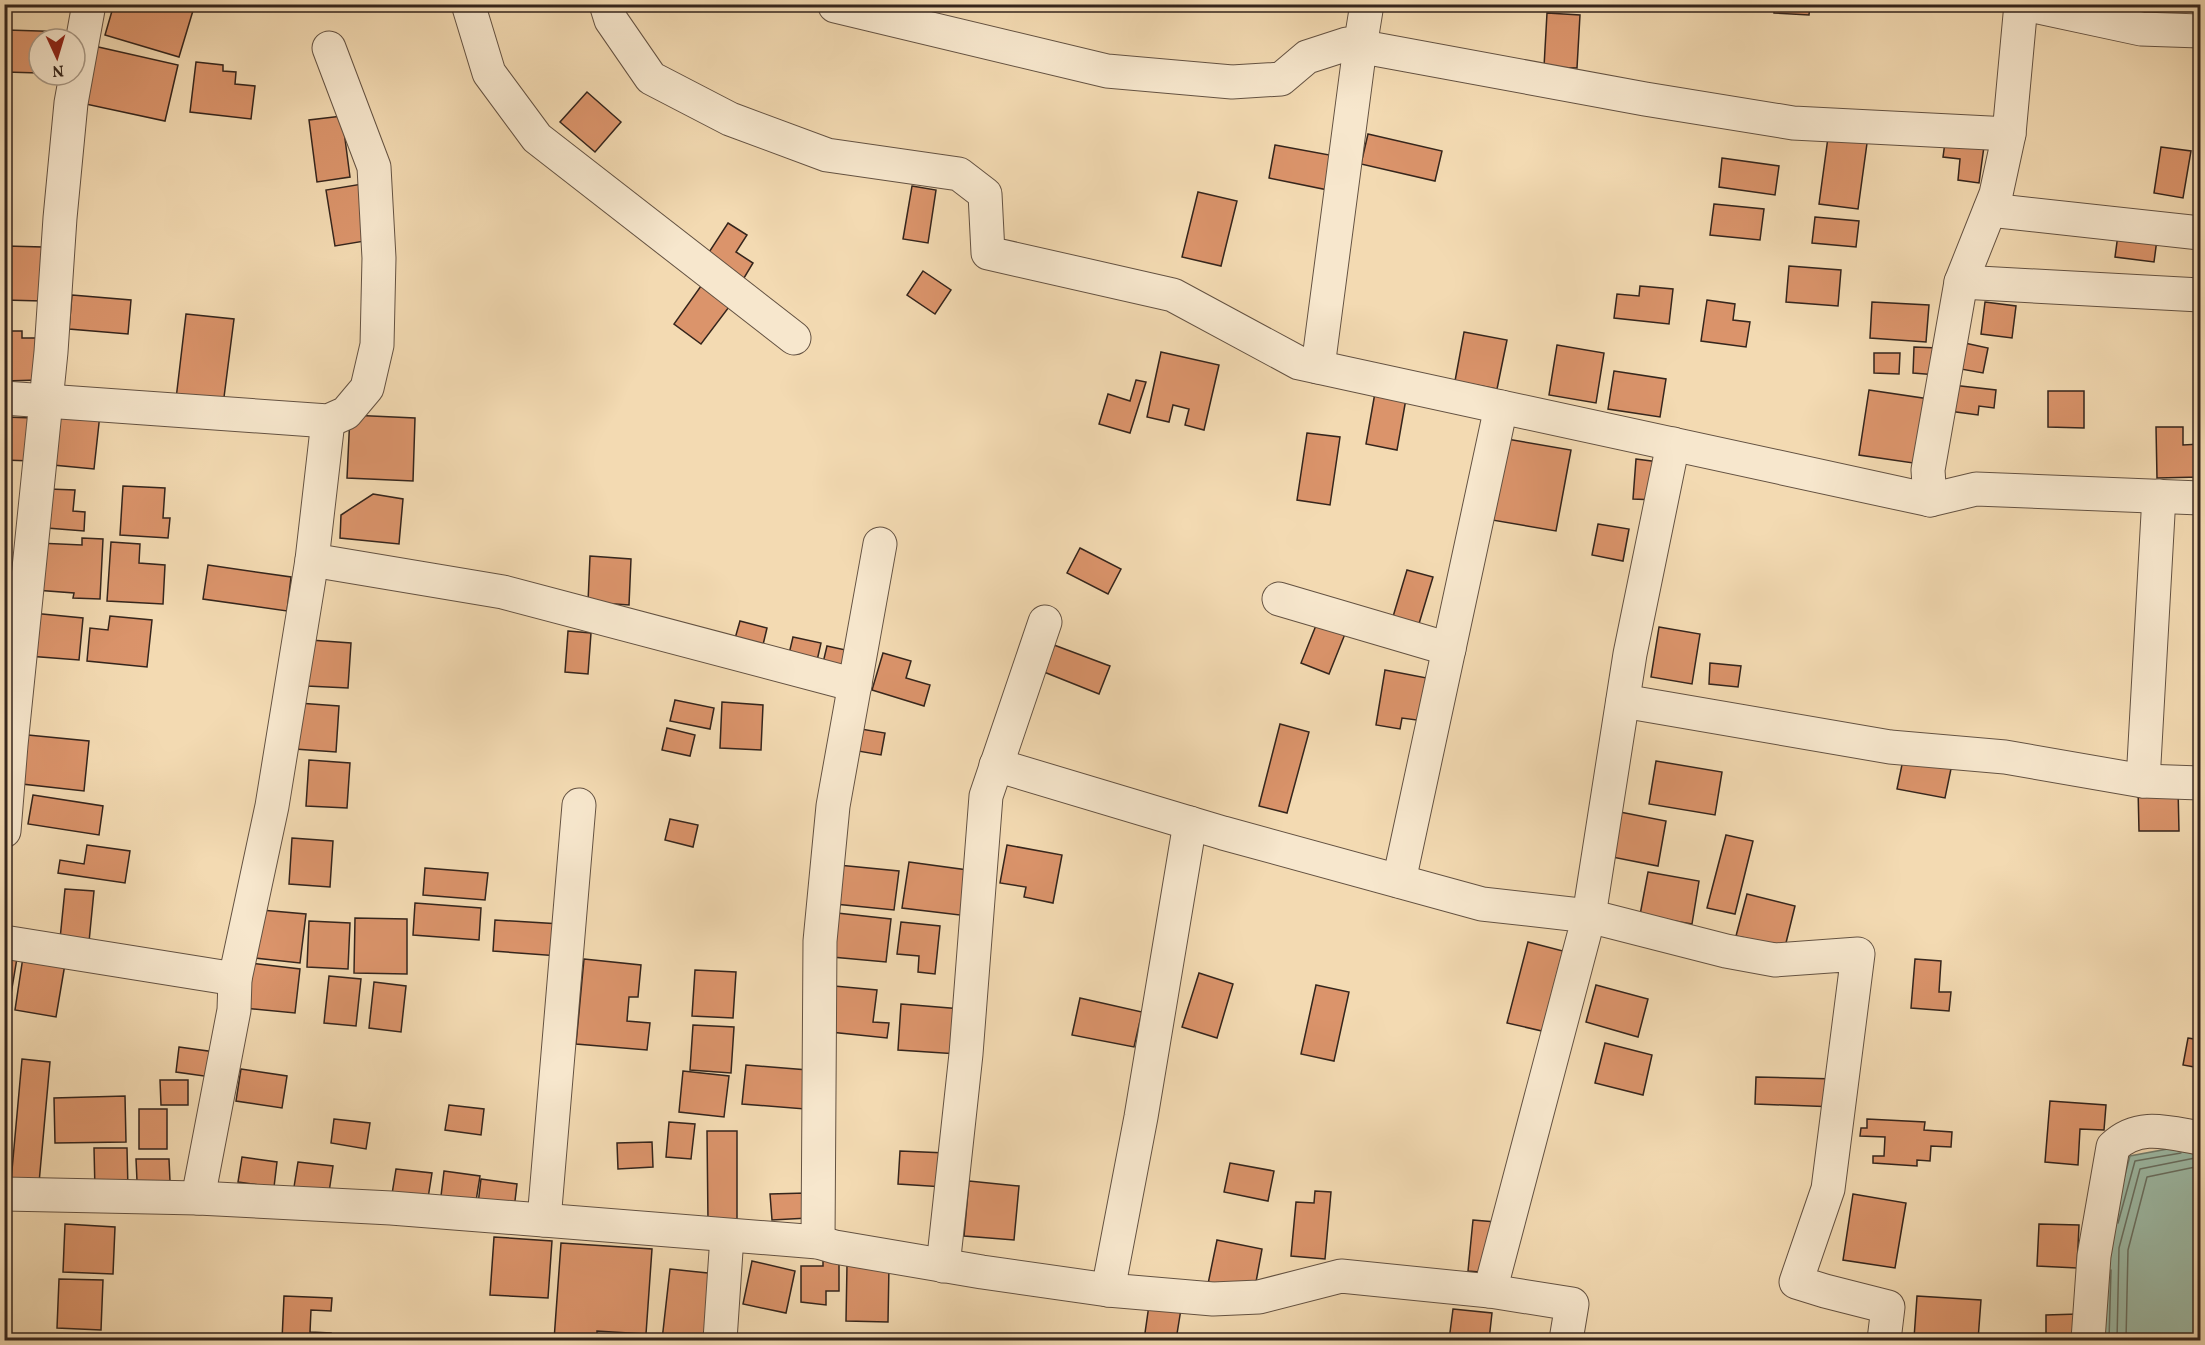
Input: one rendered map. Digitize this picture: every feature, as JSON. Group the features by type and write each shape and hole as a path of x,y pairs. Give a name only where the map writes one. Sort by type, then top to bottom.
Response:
{"street":[{"path":"5,809 45,402 71,103 88,4"},
{"path":"468,4 489,73 537,138 794,338"},
{"path":"606,4 611,20 651,78 730,119 827,155 959,174 985,194 988,253 1173,296 1299,363 1930,500 1976,489 2200,498"},
{"path":"1318,367 1367,4"},
{"path":"1930,500 1928,470 1961,282 1996,194 2009,134 2022,4 2141,29 2200,31"},
{"path":"836,6 1107,71 1232,82 1281,79 1307,57 1347,44 1645,99 1793,123 2009,134"},
{"path":"4,398 328,421 346,413 367,388 377,345 379,258 374,167 329,48"},
{"path":"1990,210 2200,233"},
{"path":"1961,282 2200,295"},
{"path":"1398,881 1501,407"},
{"path":"198,1198 234,1010 235,979 272,806 312,560 328,421"},
{"path":"1490,1291 1589,916 1630,654 1673,444"},
{"path":"2143,781 2159,496"},
{"path":"818,1242 820,942 833,806 880,544"},
{"path":"312,560 503,592 855,685"},
{"path":"1279,599 1449,649"},
{"path":"943,1266 966,1054 986,796 1045,622"},
{"path":"1623,701 1890,747 2006,757 2143,781 2200,783"},
{"path":"996,765 1190,824 1482,904 1589,916 1726,951 1775,960 1858,954 1828,1189 1796,1282 1888,1307 1884,1341"},
{"path":"544,1220 579,805"},
{"path":"1108,1290 1141,1117 1190,824"},
{"path":"4,942 235,979"},
{"path":"2088,1341 2094,1256 2113,1147 2124,1137 2152,1131 2200,1138"},
{"path":"4,1194 198,1198 391,1208 818,1242 943,1266 1108,1290 1213,1299 1259,1298 1341,1276 1490,1291 1572,1304 1566,1341"},
{"path":"720,1341 727,1236"}],"water":[{"path":"2200,1143 2200,1340 2103,1340 2106,1246 2130,1156"}],"building":[{"path":"114,4 195,4 179,57 105,35"},
{"path":"1774,4 1810,4 1809,15 1774,13"},
{"path":"2162,4 2200,4 2200,8 2162,10"},
{"path":"1547,13 1580,15 1577,68 1544,67"},
{"path":"7,30 27,31 27,73 6,72"},
{"path":"94,46 178,65 165,121 81,103 85,87 87,87"},
{"path":"196,62 223,65 223,71 236,72 235,84 255,86 251,119 190,112"},
{"path":"587,92 621,122 595,152 560,122"},
{"path":"342,116 350,177 317,182 309,120"},
{"path":"1829,130 1868,136 1858,209 1819,204"},
{"path":"1368,134 1442,151 1435,181 1361,164"},
{"path":"1946,135 1985,139 1979,183 1958,180 1960,159 1943,157"},
{"path":"1275,145 1335,156 1328,190 1269,178"},
{"path":"2161,147 2191,151 2183,198 2154,193"},
{"path":"1722,158 1779,166 1775,195 1719,187"},
{"path":"362,184 371,240 335,246 326,190"},
{"path":"912,186 936,190 928,243 903,239"},
{"path":"1198,192 1237,201 1221,266 1182,257"},
{"path":"1714,204 1764,209 1760,240 1710,235"},
{"path":"1815,217 1859,221 1856,247 1812,243"},
{"path":"728,223 747,235 736,252 753,263 741,283 704,260"},
{"path":"2119,227 2158,232 2154,262 2115,257"},
{"path":"6,246 43,247 42,301 4,300"},
{"path":"1789,266 1841,270 1838,306 1786,302"},
{"path":"923,271 951,290 935,314 907,295"},
{"path":"701,286 729,307 701,344 674,324"},
{"path":"1640,286 1673,289 1669,324 1614,318 1617,294 1639,296"},
{"path":"72,295 131,300 128,334 69,329"},
{"path":"1707,300 1735,304 1733,320 1750,322 1746,347 1701,341"},
{"path":"1872,302 1929,305 1926,342 1870,338"},
{"path":"1985,302 2016,306 2012,338 1981,334"},
{"path":"186,314 234,319 223,405 176,399"},
{"path":"6,331 22,331 22,338 38,338 39,380 4,381"},
{"path":"1464,332 1507,340 1497,389 1455,381"},
{"path":"1960,342 1988,348 1983,373 1955,368"},
{"path":"1557,345 1604,353 1596,403 1549,395"},
{"path":"1914,347 1938,348 1937,375 1913,373"},
{"path":"1161,352 1219,365 1204,430 1185,425 1189,409 1173,405 1169,422 1147,417"},
{"path":"1874,353 1900,353 1899,374 1874,373"},
{"path":"1614,371 1666,379 1660,417 1608,409"},
{"path":"1136,380 1146,382 1130,433 1099,424 1108,394 1130,401"},
{"path":"1952,385 1996,390 1994,408 1979,406 1978,415 1949,411"},
{"path":"1376,387 1407,393 1397,450 1366,444"},
{"path":"1869,390 1929,399 1920,464 1859,455"},
{"path":"2048,391 2084,391 2084,428 2048,427"},
{"path":"58,410 100,414 94,469 53,465"},
{"path":"350,415 415,418 413,481 347,478"},
{"path":"4,417 34,418 32,461 4,460"},
{"path":"2156,427 2183,427 2183,445 2200,444 2200,477 2157,478"},
{"path":"1307,433 1340,437 1330,505 1297,500"},
{"path":"1507,439 1571,450 1556,531 1492,520"},
{"path":"1636,459 1659,462 1656,500 1633,499"},
{"path":"123,486 165,488 163,518 170,518 168,538 120,535"},
{"path":"49,489 75,490 73,511 85,512 84,531 47,528"},
{"path":"373,494 403,499 399,544 340,538 341,515"},
{"path":"1598,524 1629,529 1623,561 1592,555"},
{"path":"82,538 103,539 100,599 73,598 74,593 35,590 38,543 82,545"},
{"path":"111,542 140,544 139,563 165,565 163,604 107,601"},
{"path":"1080,548 1121,569 1108,594 1067,573"},
{"path":"590,556 631,559 629,605 588,602"},
{"path":"208,565 291,577 287,611 203,599"},
{"path":"1407,570 1433,577 1418,627 1392,620"},
{"path":"32,613 83,618 79,660 28,656"},
{"path":"110,616 152,620 147,667 87,661 90,628 108,630"},
{"path":"1319,618 1347,629 1329,674 1301,663"},
{"path":"740,621 767,628 762,649 734,642"},
{"path":"1659,627 1700,634 1692,684 1651,677"},
{"path":"568,631 591,633 588,674 565,672"},
{"path":"793,637 821,643 816,665 788,658"},
{"path":"310,640 351,643 348,688 307,686"},
{"path":"1054,645 1110,666 1099,694 1044,672"},
{"path":"827,646 855,652 850,674 822,667"},
{"path":"883,653 911,661 906,678 930,685 924,706 872,690"},
{"path":"1710,663 1741,666 1738,687 1709,684"},
{"path":"1385,670 1432,679 1424,721 1402,718 1400,729 1376,725"},
{"path":"675,700 714,708 710,729 670,721"},
{"path":"722,702 763,705 761,750 720,748"},
{"path":"298,703 339,706 336,752 295,749"},
{"path":"1280,724 1309,732 1287,813 1259,806"},
{"path":"667,728 695,735 690,756 662,750"},
{"path":"855,728 885,733 881,755 852,750"},
{"path":"28,735 89,741 84,791 22,784"},
{"path":"1904,755 1952,764 1945,798 1897,789"},
{"path":"309,760 350,763 347,808 306,806"},
{"path":"1656,761 1722,772 1715,815 1649,804"},
{"path":"2138,788 2178,788 2179,831 2139,831"},
{"path":"33,795 103,806 99,835 28,824"},
{"path":"1620,812 1666,821 1658,866 1612,857"},
{"path":"670,819 698,825 693,847 665,840"},
{"path":"1726,835 1753,841 1735,914 1707,908"},
{"path":"292,838 333,841 330,887 289,884"},
{"path":"87,845 130,851 125,883 58,873 60,860 84,864"},
{"path":"1007,845 1062,855 1053,903 1024,897 1026,887 1000,883"},
{"path":"909,862 975,871 968,916 902,908"},
{"path":"838,865 899,871 894,910 835,904"},
{"path":"425,868 488,873 485,900 423,895"},
{"path":"1648,872 1699,881 1692,924 1640,915"},
{"path":"65,889 94,891 88,952 59,949"},
{"path":"1747,894 1795,906 1785,947 1736,936"},
{"path":"415,903 481,908 479,940 413,935"},
{"path":"261,910 306,914 300,963 255,958"},
{"path":"837,913 891,919 886,962 832,957"},
{"path":"355,918 407,919 407,974 354,973"},
{"path":"495,920 561,924 559,956 493,951"},
{"path":"309,921 350,923 348,969 307,967"},
{"path":"901,922 940,926 935,974 918,972 919,956 897,954"},
{"path":"1528,942 1563,951 1542,1031 1507,1023"},
{"path":"4,951 18,952 9,1006 4,1005"},
{"path":"23,957 65,964 56,1017 15,1010"},
{"path":"584,959 641,965 638,997 629,997 627,1021 650,1023 647,1050 576,1044"},
{"path":"1915,959 1941,961 1939,992 1951,992 1949,1011 1911,1008"},
{"path":"249,963 300,969 295,1013 244,1008"},
{"path":"695,970 736,972 733,1018 692,1016"},
{"path":"1199,973 1233,984 1217,1038 1182,1027"},
{"path":"329,976 361,979 356,1026 324,1023"},
{"path":"374,982 406,986 401,1032 369,1028"},
{"path":"1316,985 1349,992 1334,1061 1301,1054"},
{"path":"1596,985 1648,999 1638,1037 1586,1022"},
{"path":"834,986 877,990 873,1022 889,1023 887,1038 830,1032"},
{"path":"1080,998 1142,1012 1134,1047 1072,1035"},
{"path":"901,1004 962,1009 958,1054 898,1050"},
{"path":"693,1025 734,1027 731,1073 690,1070"},
{"path":"2188,1038 2200,1040 2200,1068 2183,1065"},
{"path":"1605,1043 1652,1055 1643,1095 1595,1083"},
{"path":"179,1047 215,1052 211,1077 176,1072"},
{"path":"22,1059 50,1062 39,1183 11,1181"},
{"path":"746,1065 808,1070 805,1109 742,1104"},
{"path":"241,1069 287,1076 282,1108 236,1101"},
{"path":"683,1071 729,1076 724,1117 679,1112"},
{"path":"1756,1077 1836,1079 1836,1107 1755,1104"},
{"path":"160,1080 188,1080 188,1105 161,1105"},
{"path":"125,1096 126,1142 55,1143 54,1098"},
{"path":"2050,1101 2106,1105 2104,1130 2080,1129 2078,1165 2045,1162"},
{"path":"449,1105 484,1109 481,1135 445,1130"},
{"path":"139,1109 167,1109 167,1149 139,1149"},
{"path":"334,1119 370,1123 366,1149 331,1143"},
{"path":"1867,1119 1925,1122 1924,1130 1952,1132 1951,1147 1931,1146 1930,1161 1917,1160 1917,1166 1873,1163 1873,1156 1884,1156 1885,1137 1860,1136 1861,1128 1867,1128"},
{"path":"669,1122 695,1124 691,1159 666,1157"},
{"path":"707,1131 737,1131 737,1222 708,1222"},
{"path":"652,1142 653,1167 618,1169 617,1143"},
{"path":"94,1148 127,1148 128,1190 95,1191"},
{"path":"900,1151 946,1153 944,1187 898,1184"},
{"path":"242,1157 277,1162 274,1187 238,1182"},
{"path":"136,1159 169,1159 170,1181 137,1181"},
{"path":"298,1162 333,1166 329,1192 294,1187"},
{"path":"1230,1163 1274,1171 1268,1201 1224,1192"},
{"path":"396,1169 432,1173 428,1198 392,1194"},
{"path":"444,1171 480,1176 476,1201 441,1196"},
{"path":"481,1179 517,1184 514,1209 478,1204"},
{"path":"969,1181 1019,1186 1014,1240 964,1236"},
{"path":"1315,1191 1331,1192 1325,1259 1291,1256 1296,1202 1314,1203"},
{"path":"806,1193 808,1218 772,1220 770,1194"},
{"path":"1853,1194 1906,1203 1895,1268 1843,1260"},
{"path":"1473,1220 1496,1222 1491,1273 1468,1271"},
{"path":"65,1224 115,1227 113,1274 63,1272"},
{"path":"2039,1224 2079,1225 2077,1268 2037,1266"},
{"path":"494,1237 552,1241 548,1298 490,1295"},
{"path":"1217,1240 1262,1249 1254,1293 1208,1284"},
{"path":"561,1243 652,1249 646,1334 597,1331 597,1340 554,1340"},
{"path":"823,1260 839,1260 839,1291 826,1291 826,1305 801,1302 801,1266 823,1266"},
{"path":"752,1261 795,1271 786,1313 743,1304"},
{"path":"847,1265 889,1265 888,1322 846,1321"},
{"path":"670,1269 717,1274 710,1340 662,1340"},
{"path":"59,1279 103,1280 101,1330 57,1328"},
{"path":"284,1296 332,1298 331,1311 311,1310 310,1332 331,1333 330,1340 282,1340"},
{"path":"1917,1296 1981,1300 1978,1340 1914,1338"},
{"path":"1149,1305 1181,1309 1176,1340 1144,1340"},
{"path":"1453,1309 1492,1313 1489,1340 1449,1340"},
{"path":"2078,1314 2078,1340 2046,1340 2046,1315"},
{"path":"1334,1334 1383,1340 1334,1340"}]}
